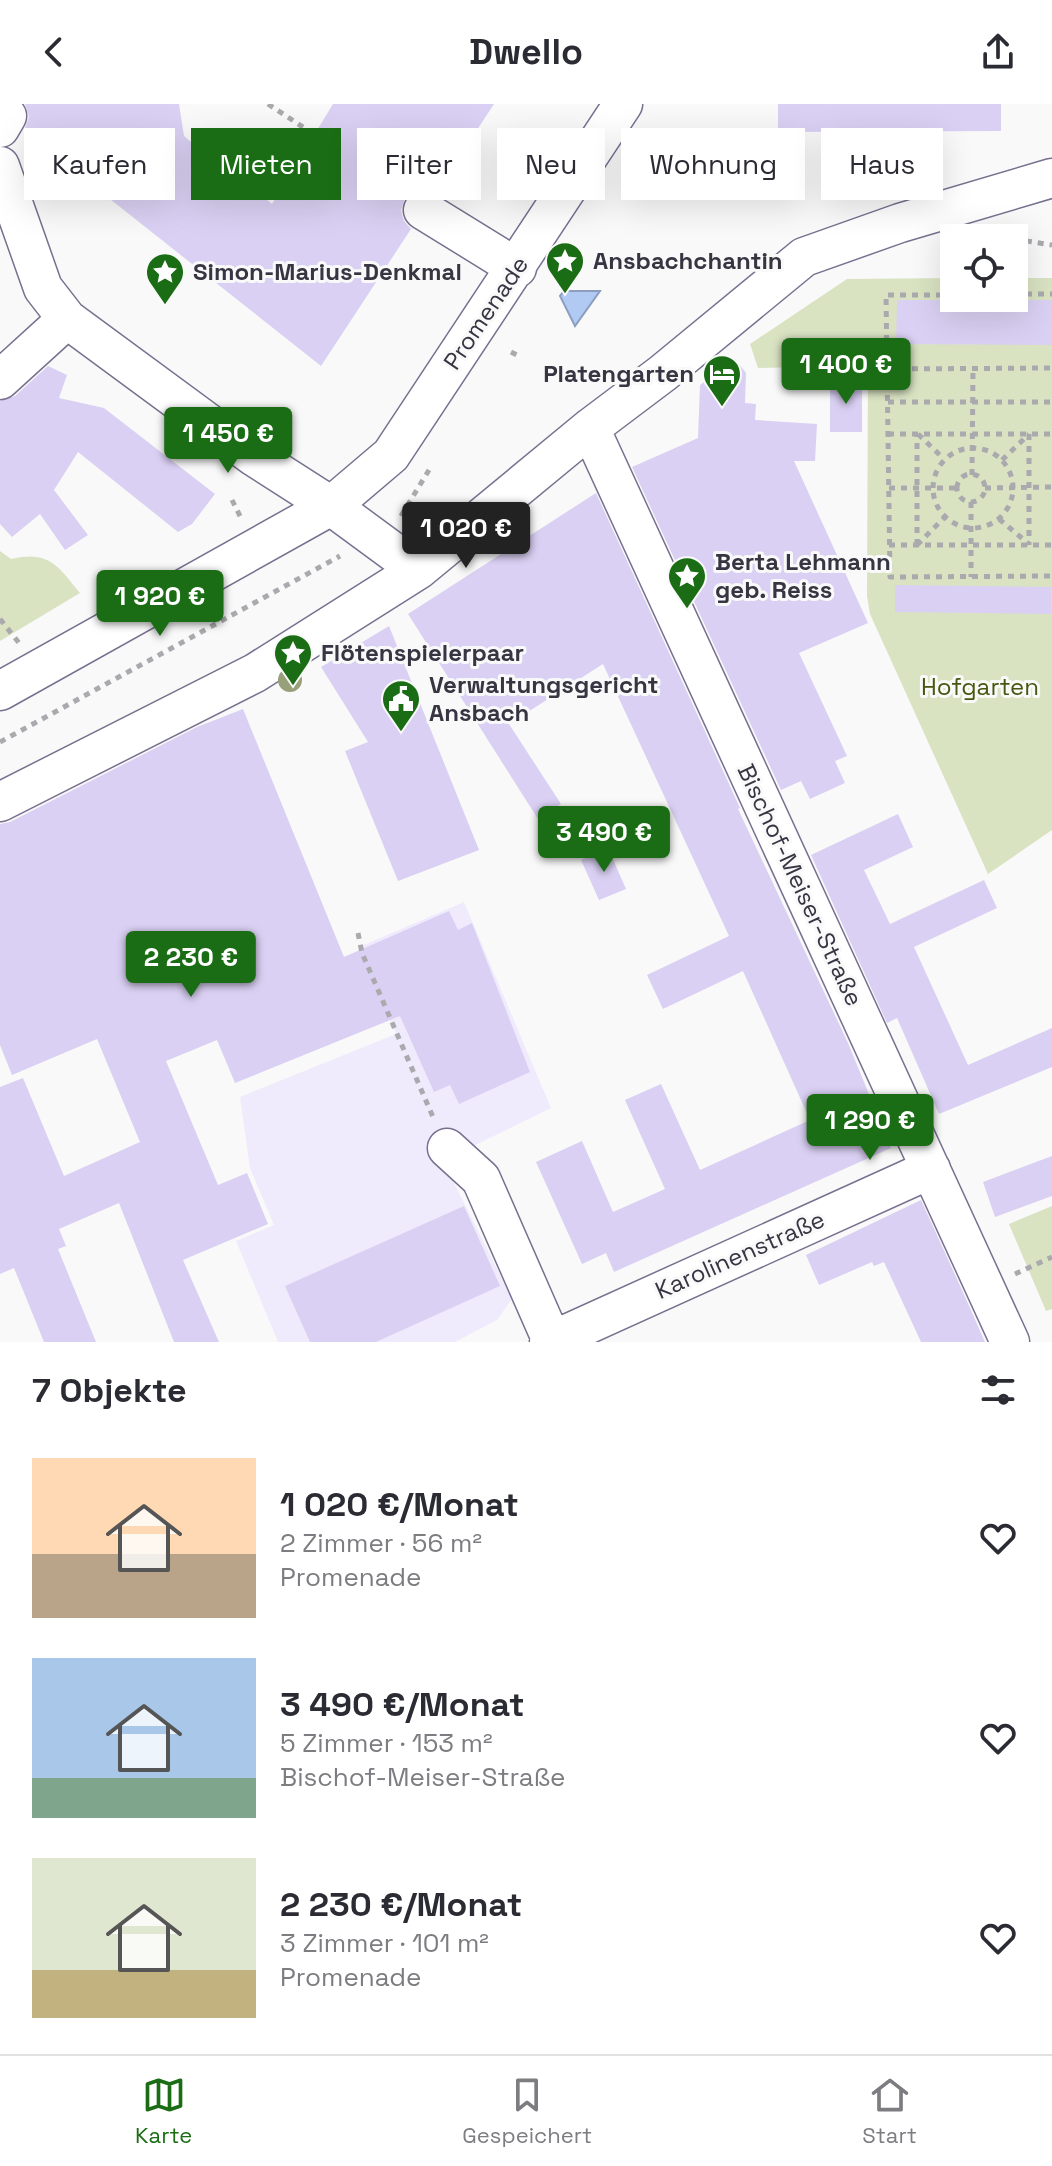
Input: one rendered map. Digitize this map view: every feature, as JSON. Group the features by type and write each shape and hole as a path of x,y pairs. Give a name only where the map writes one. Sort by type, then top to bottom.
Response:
{"street":[{"name":"Promenade","path":"0,691 331,506 391,455 623,104"},
{"path":"0,166 43,288 67,319 267,466 331,506 418,570"},
{"path":"0,802 255,673 418,570 804,257 900,223 1052,178"},
{"path":"423,210 517,268"},
{"path":"0,380 67,319"},
{"name":"Bischof-Meiser-Straße","path":"590,428 1010,1342"},
{"path":"447,1148 481,1179 550,1341"},
{"name":"Karolinenstraße","path":"550,1341 931,1169"}],"path":[{"path":"268,104 304,128"},
{"path":"1028,241 1052,245"},
{"path":"1028,294 1052,294"},
{"path":"940,295 886,295 890,577 1052,576"},
{"path":"888,369 1052,368"},
{"path":"972,475 973,369"},
{"path":"888,402 1052,402"},
{"path":"888,434 1052,434"},
{"path":"917,434 944,459"},
{"path":"917,434 917,545"},
{"path":"1002,460 1029,434"},
{"path":"1029,434 1029,545"},
{"path":"984,449 1002,460 1011,474 1011,487 1009,506 999,519 986,526 972,528 962,527 945,517 936,504 933,488 934,477 944,459 958,451 984,449"},
{"path":"0,742 373,538 405,512 429,470"},
{"path":"972,475 981,479 985,488 981,498 971,502 961,498 957,488 963,477 972,475"},
{"path":"985,488 1052,487"},
{"path":"889,488 957,488"},
{"path":"971,502 971,577"},
{"path":"917,545 945,517"},
{"path":"999,519 1029,545"},
{"path":"889,545 1052,545"},
{"path":"0,619 19,644"},
{"path":"358,933 362,953 447,1148"}],"shaded area":[{"path":"464,902 551,1108 443,1161 512,1299 497,1320 455,1342 278,1342 236,1241 274,1225 250,1168 240,1097 396,1034 359,947"}],"green space":[{"name":"Hofgarten","path":"940,278 940,312 1028,312 1028,278 1052,278 1052,830 988,874 870,614 867,596 868,365 758,368 750,344 847,279"},
{"path":"0,551 11,559 35,557 52,562 80,593 0,641"},
{"path":"1052,1206 1052,1309 1046,1311 1009,1224"}],"water":[{"path":"564,291 600,291 575,326 560,296"}],"building":[{"path":"25,104 179,104 184,136 191,142 191,200 267,200 272,204 274,200 341,200 341,128 318,128 333,104 494,104 478,128 357,128 357,200 404,200 401,210 404,221 411,229 321,366 111,200 175,200 175,128 25,128 29,117"},
{"path":"778,104 1001,104 1001,131 821,128 821,132 805,132 805,128 778,128"},
{"path":"897,300 940,300 940,312 1028,312 1028,300 1052,300 1052,345 896,344"},
{"path":"735,359 746,373 745,403 756,404 755,420 817,424 815,461 794,461 868,623 799,653 847,756 835,761 845,783 810,799 801,781 781,790 632,467 698,438 700,385"},
{"path":"48,366 67,375 59,398 104,408 215,494 192,524 178,532 78,452 54,490 88,535 65,550 40,514 12,537 0,524 0,401 15,396"},
{"path":"830,379 862,379 862,432 830,432"},
{"path":"596,493 738,809 848,1043 891,1148 614,1272 606,1253 582,1264 536,1162 582,1141 613,1212 665,1189 625,1100 661,1084 700,1170 810,1120 743,971 663,1009 647,975 729,936 603,664 509,724 561,804 538,819 408,614"},
{"path":"895,585 1051,587 1051,614 895,612"},
{"name":"Verwaltungsgericht Ansbach","path":"389,626 479,850 398,881 345,751 368,742 321,667"},
{"path":"243,709 344,957 449,911 458,930 472,923 530,1072 459,1104 450,1085 434,1092 400,1016 235,1083 217,1040 166,1061 218,1185 247,1173 268,1224 183,1260 219,1342 174,1342 119,1203 59,1229 66,1246 58,1249 96,1342 44,1342 14,1268 0,1274 0,1087 23,1078 64,1176 140,1142 97,1039 12,1075 0,1045 0,824 10,822 197,727"},
{"path":"898,814 913,847 864,870 890,924 984,880 997,908 914,947 968,1065 1052,1028 1052,1067 939,1114 897,1018 887,1023 811,855"},
{"path":"608,848 626,889 599,900 581,860"},
{"path":"1052,1156 1052,1196 995,1217 983,1182"},
{"path":"921,1200 985,1342 921,1342 884,1262 874,1266 872,1262 819,1285 806,1255"},
{"path":"464,1206 500,1286 376,1342 310,1342 285,1286"}],"place":[{"name":"Ansbachchantin","path":"565,295"},
{"name":"Simon-Marius-Denkmal","path":"165,306"},
{"name":"Platengarten","path":"722,408"},
{"name":"Berta Lehmann geb. Reiss","path":"687,610"},
{"name":"Flötenspielerpaar","path":"293,687"},
{"name":"Verwaltungsgericht Ansbach","path":"401,733"}]}
